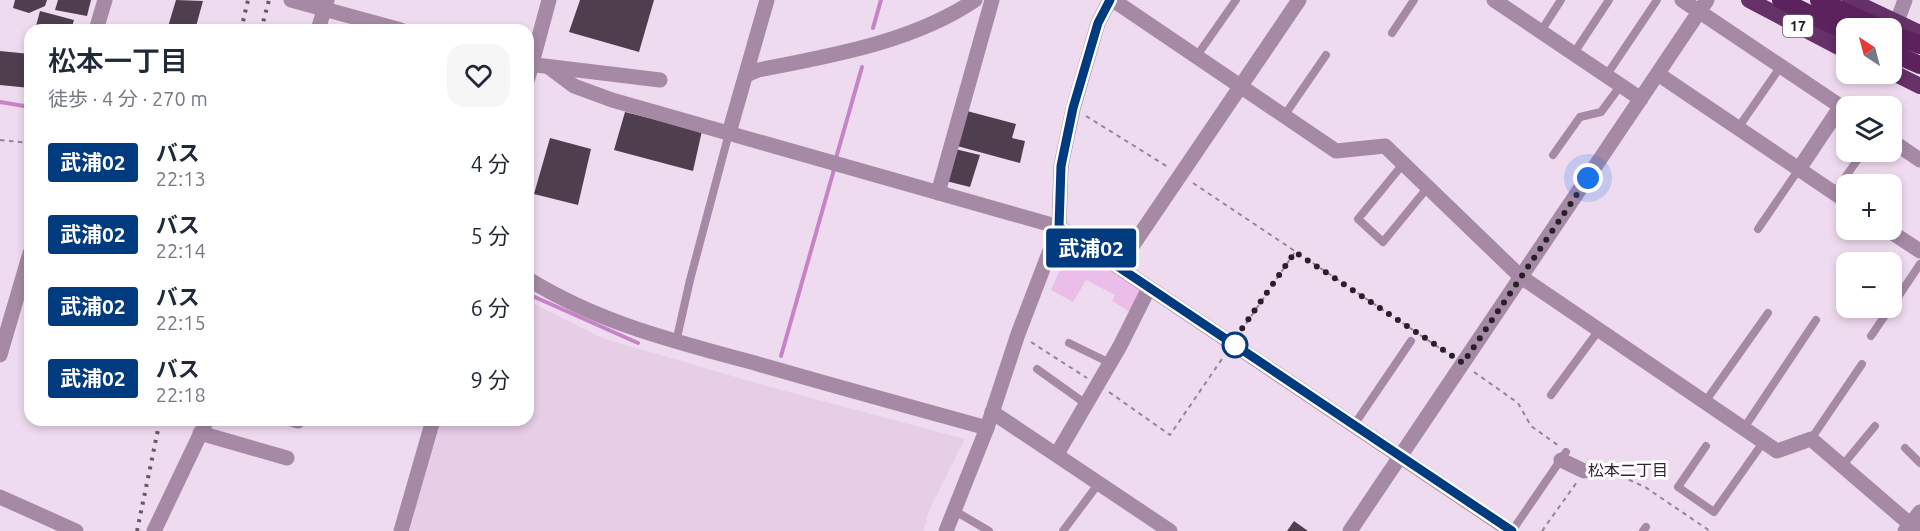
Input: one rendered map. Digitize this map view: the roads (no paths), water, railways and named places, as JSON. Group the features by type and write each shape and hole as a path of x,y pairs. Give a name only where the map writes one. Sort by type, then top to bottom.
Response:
{"highway":[{"name":"17","path":"1749,0 1836,46"},
{"path":"1781,0 1836,27"},
{"path":"1819,0 1862,18"},
{"path":"1850,0 1874,18"},
{"path":"1902,31 1920,33"},
{"path":"1902,36 1920,45"},
{"path":"1902,57 1920,65"},
{"path":"1902,77 1920,86"}],"street":[{"path":"98,24 105,0"},
{"path":"291,0 325,5 383,24"},
{"path":"534,52 549,0"},
{"path":"729,134 767,0"},
{"path":"746,75 758,70 875,44 927,25 975,0"},
{"path":"938,193 992,0"},
{"path":"946,531 956,511 987,428 1018,334 1059,227 1061,166 1073,108 1098,23 1111,0 1336,151 1385,146 1521,277 1778,451 1811,439 1911,529 1920,512"},
{"path":"1118,267 1299,0"},
{"path":"1494,0 1641,99"},
{"path":"1682,0 1704,6 1781,66 1836,103"},
{"path":"1895,18 1905,0"},
{"path":"320,24 325,5"},
{"path":"1350,531 1704,6"},
{"path":"534,69 550,68 660,80"},
{"path":"550,68 574,86 612,100 1059,227 1512,531"},
{"path":"1658,74 1836,194"},
{"path":"1799,169 1836,119"},
{"path":"1902,148 1920,160"},
{"path":"1902,239 1920,251"},
{"path":"0,355 24,273"},
{"path":"534,283 593,314 676,342 987,428"},
{"path":"1057,454 1098,385 1149,288"},
{"path":"992,412 1170,531"},
{"path":"401,531 430,426"},
{"path":"154,531 203,427 287,458"},
{"path":"1563,456 1590,468"},
{"path":"0,497 76,531"}],"lane":[{"path":"1196,57 1236,0"},
{"path":"1392,33 1414,0"},
{"path":"1541,31 1561,0"},
{"path":"1574,54 1609,0"},
{"path":"1606,75 1658,0"},
{"path":"1284,116 1326,55"},
{"path":"1738,128 1781,66"},
{"path":"1553,155 1580,117 1601,112 1621,85"},
{"path":"676,342 729,134"},
{"path":"1404,164 1358,219 1383,242 1428,187"},
{"path":"1758,229 1799,169"},
{"path":"1902,291 1920,264"},
{"path":"1706,402 1768,313"},
{"path":"1871,336 1883,318"},
{"path":"1744,428 1816,320"},
{"path":"1551,394 1599,330"},
{"path":"1354,425 1411,341"},
{"path":"1070,343 1110,363"},
{"path":"1811,439 1862,364"},
{"path":"1037,369 1086,404"},
{"path":"1842,466 1875,426"},
{"path":"1706,446 1678,487 1714,512 1764,441"},
{"path":"1905,448 1920,463"},
{"path":"1512,531 1563,456"},
{"path":"1063,531 1099,483"},
{"path":"956,511 989,531"}],"waterway":[{"path":"873,28 881,0"},
{"path":"836,158 862,67"},
{"path":"0,102 24,106"},
{"path":"781,356 835,166"},
{"path":"534,297 638,343"}],"railway":[{"path":"242,24 248,0"},
{"path":"263,24 269,0"},
{"path":"137,531 159,426"}],"district":[{"name":"松本二丁目","path":"1628,470"}]}
